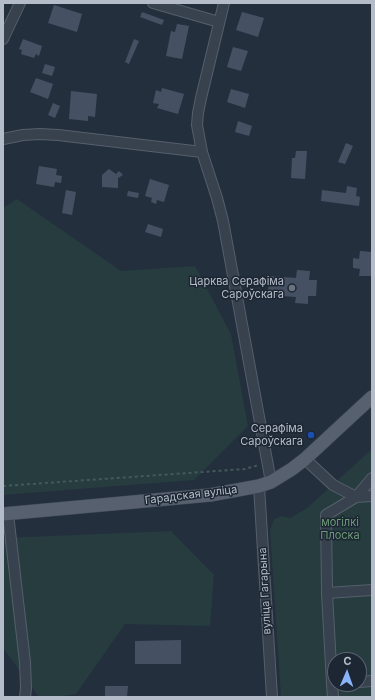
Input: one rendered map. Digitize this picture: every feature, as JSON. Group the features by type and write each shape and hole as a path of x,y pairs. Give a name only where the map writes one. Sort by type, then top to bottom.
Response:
{"main road":[{"name":"Гарадская вуліца","path":"5,514 210,495 265,484 292,469 305,459 372,397"}],"street":[{"path":"3,39 20,3"},
{"path":"153,3 219,22"},
{"name":"вуліца Гагарына","path":"224,3 198,113 197,125 202,152 223,221 267,463 265,484 272,697"},
{"path":"3,139 23,135 58,135 202,152"},
{"path":"305,459 333,485 356,497 372,496"},
{"path":"332,652 327,593 326,515 356,497 372,478"},
{"path":"5,514 25,662 25,697"},
{"path":"327,593 372,590"}],"path":[{"path":"3,486 245,469 267,463"}],"green space":[{"path":"17,199 121,271 195,266 231,334 248,426 194,480 3,495 3,208"},
{"name":"могілкі Плоска","path":"372,449 372,697 281,697 270,530 274,519 281,516 290,518 306,509"},
{"path":"171,531 214,575 210,626 125,624 76,694 55,697 39,697 3,648 3,538"}],"building":[{"path":"54,5 82,14 77,32 48,23"},
{"path":"142,12 164,20 162,25 140,17"},
{"path":"242,12 264,18 258,37 236,30"},
{"path":"177,24 189,26 182,59 166,56 171,31 175,32"},
{"path":"23,39 42,46 39,56 36,54 34,58 21,54 22,50 19,49"},
{"path":"134,39 139,41 129,64 125,62"},
{"path":"233,47 248,51 241,71 227,67"},
{"path":"45,64 55,67 52,76 42,73"},
{"path":"36,78 53,84 48,99 30,92"},
{"path":"162,88 184,94 178,114 157,108 159,104 153,103 156,90 161,92"},
{"path":"231,89 249,94 245,108 227,102"},
{"path":"71,91 97,94 95,117 88,116 88,121 69,119"},
{"path":"53,103 60,106 55,118 48,115"},
{"path":"238,121 252,126 249,136 235,132"},
{"path":"346,143 353,146 345,164 338,162"},
{"path":"296,151 307,151 305,179 291,178 292,158 295,158"},
{"path":"39,166 57,169 56,175 62,176 61,183 55,182 54,187 36,184"},
{"path":"109,169 116,174 119,171 123,175 118,178 118,188 102,187 102,175"},
{"path":"150,179 169,185 164,202 157,200 156,204 151,202 152,198 145,196"},
{"path":"347,186 357,188 356,196 360,197 359,206 321,201 322,190 346,193"},
{"path":"66,190 76,192 72,215 62,213"},
{"path":"128,191 139,193 138,198 127,196"},
{"path":"148,224 163,229 161,237 145,232"},
{"path":"360,251 372,252 372,276 359,276 360,269 353,268 353,258 359,259"},
{"name":"Царква Серафіма Сароўскага","path":"297,270 310,271 309,280 317,280 316,296 308,296 308,304 295,303 296,297 268,295 269,276 296,278"},
{"path":"181,640 181,664 135,664 135,641"},
{"path":"105,686 128,686 127,697 105,697"}],"place":[{"name":"Царква Серафіма Сароўскага","path":"292,288"},
{"name":"Серафіма Сароўскага","path":"311,435"}]}
